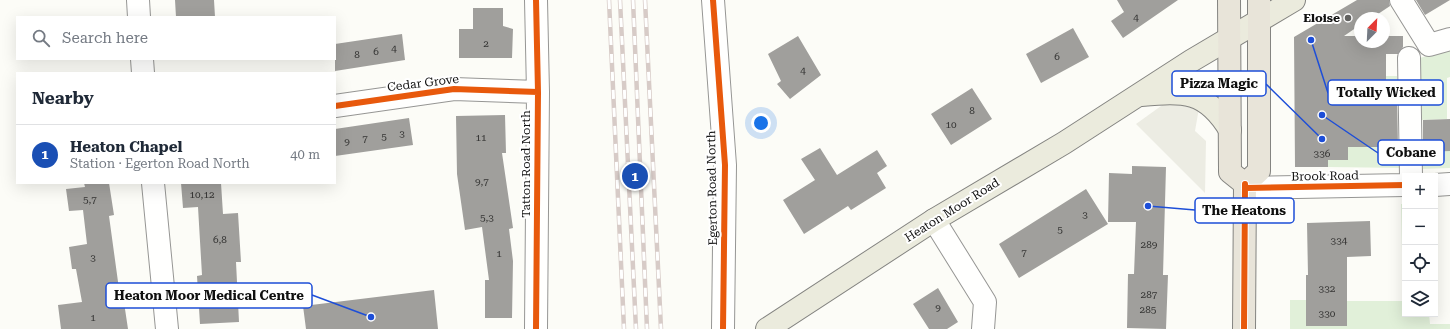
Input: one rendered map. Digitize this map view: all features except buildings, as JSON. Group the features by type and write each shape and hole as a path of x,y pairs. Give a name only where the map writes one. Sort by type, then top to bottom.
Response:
{"highway":[{"path":"1229,0 1230,172 1245,186"},
{"path":"1244,329 1245,186 1259,171 1259,0"}],"main road":[{"name":"Heaton Moor Road","path":"766,329 934,220 1064,143 1229,38 1294,0"},
{"name":"Heaton Moor Road","path":"1139,95 1182,93 1197,97 1220,113 1230,130"}],"street":[{"path":"138,0 139,16"},
{"name":"Tatton Road North","path":"536,0 538,92 536,329"},
{"name":"Egerton Road North","path":"713,0 725,165 722,329"},
{"path":"1401,0 1429,45 1450,39"},
{"path":"1409,58 1411,173"},
{"path":"142,60 143,72"},
{"name":"Cedar Grove","path":"336,106 454,89 538,92"},
{"path":"152,184 167,329"},
{"path":"1438,185 1450,184"},
{"name":"Brook Road","path":"1245,186 1402,185"},
{"path":"934,220 984,302 983,329"}],"green space":[{"path":"1450,50 1450,77 1447,78 1447,119 1421,120 1421,151 1450,151 1450,168 1417,169 1416,59"},
{"path":"1349,76 1397,76 1397,92 1329,92"},
{"path":"1348,132 1372,146 1405,147 1405,168 1328,167 1328,160 1348,160"},
{"path":"1401,204 1402,204 1402,252"},
{"path":"1290,300 1306,300 1306,326 1347,326 1347,301 1402,301 1402,317 1429,317 1430,324 1450,324 1450,329 1290,329"}],"shaded area":[{"path":"1168,101 1199,108 1195,131 1206,141 1205,193 1136,124"}],"railway":[{"path":"609,0 624,329"},
{"path":"620,0 636,329"},
{"path":"633,0 647,329"},
{"path":"645,0 661,329"}],"cycle path":[{"path":"536,0 538,92 536,329"},
{"path":"713,0 725,165 723,329"},
{"path":"336,106 454,89 538,92"},
{"path":"1244,329 1245,184"},
{"path":"1245,188 1402,185"}],"place":[{"name":"Eloise","path":"1348,18"},
{"name":"Totally Wicked","path":"1311,40"},
{"name":"Cobane","path":"1322,115"},
{"name":"Pizza Magic","path":"1322,139"},
{"name":"Heaton Chapel","path":"635,176"},
{"name":"The Heatons","path":"1148,206"},
{"name":"Heaton Moor Medical Centre","path":"371,317"}]}
